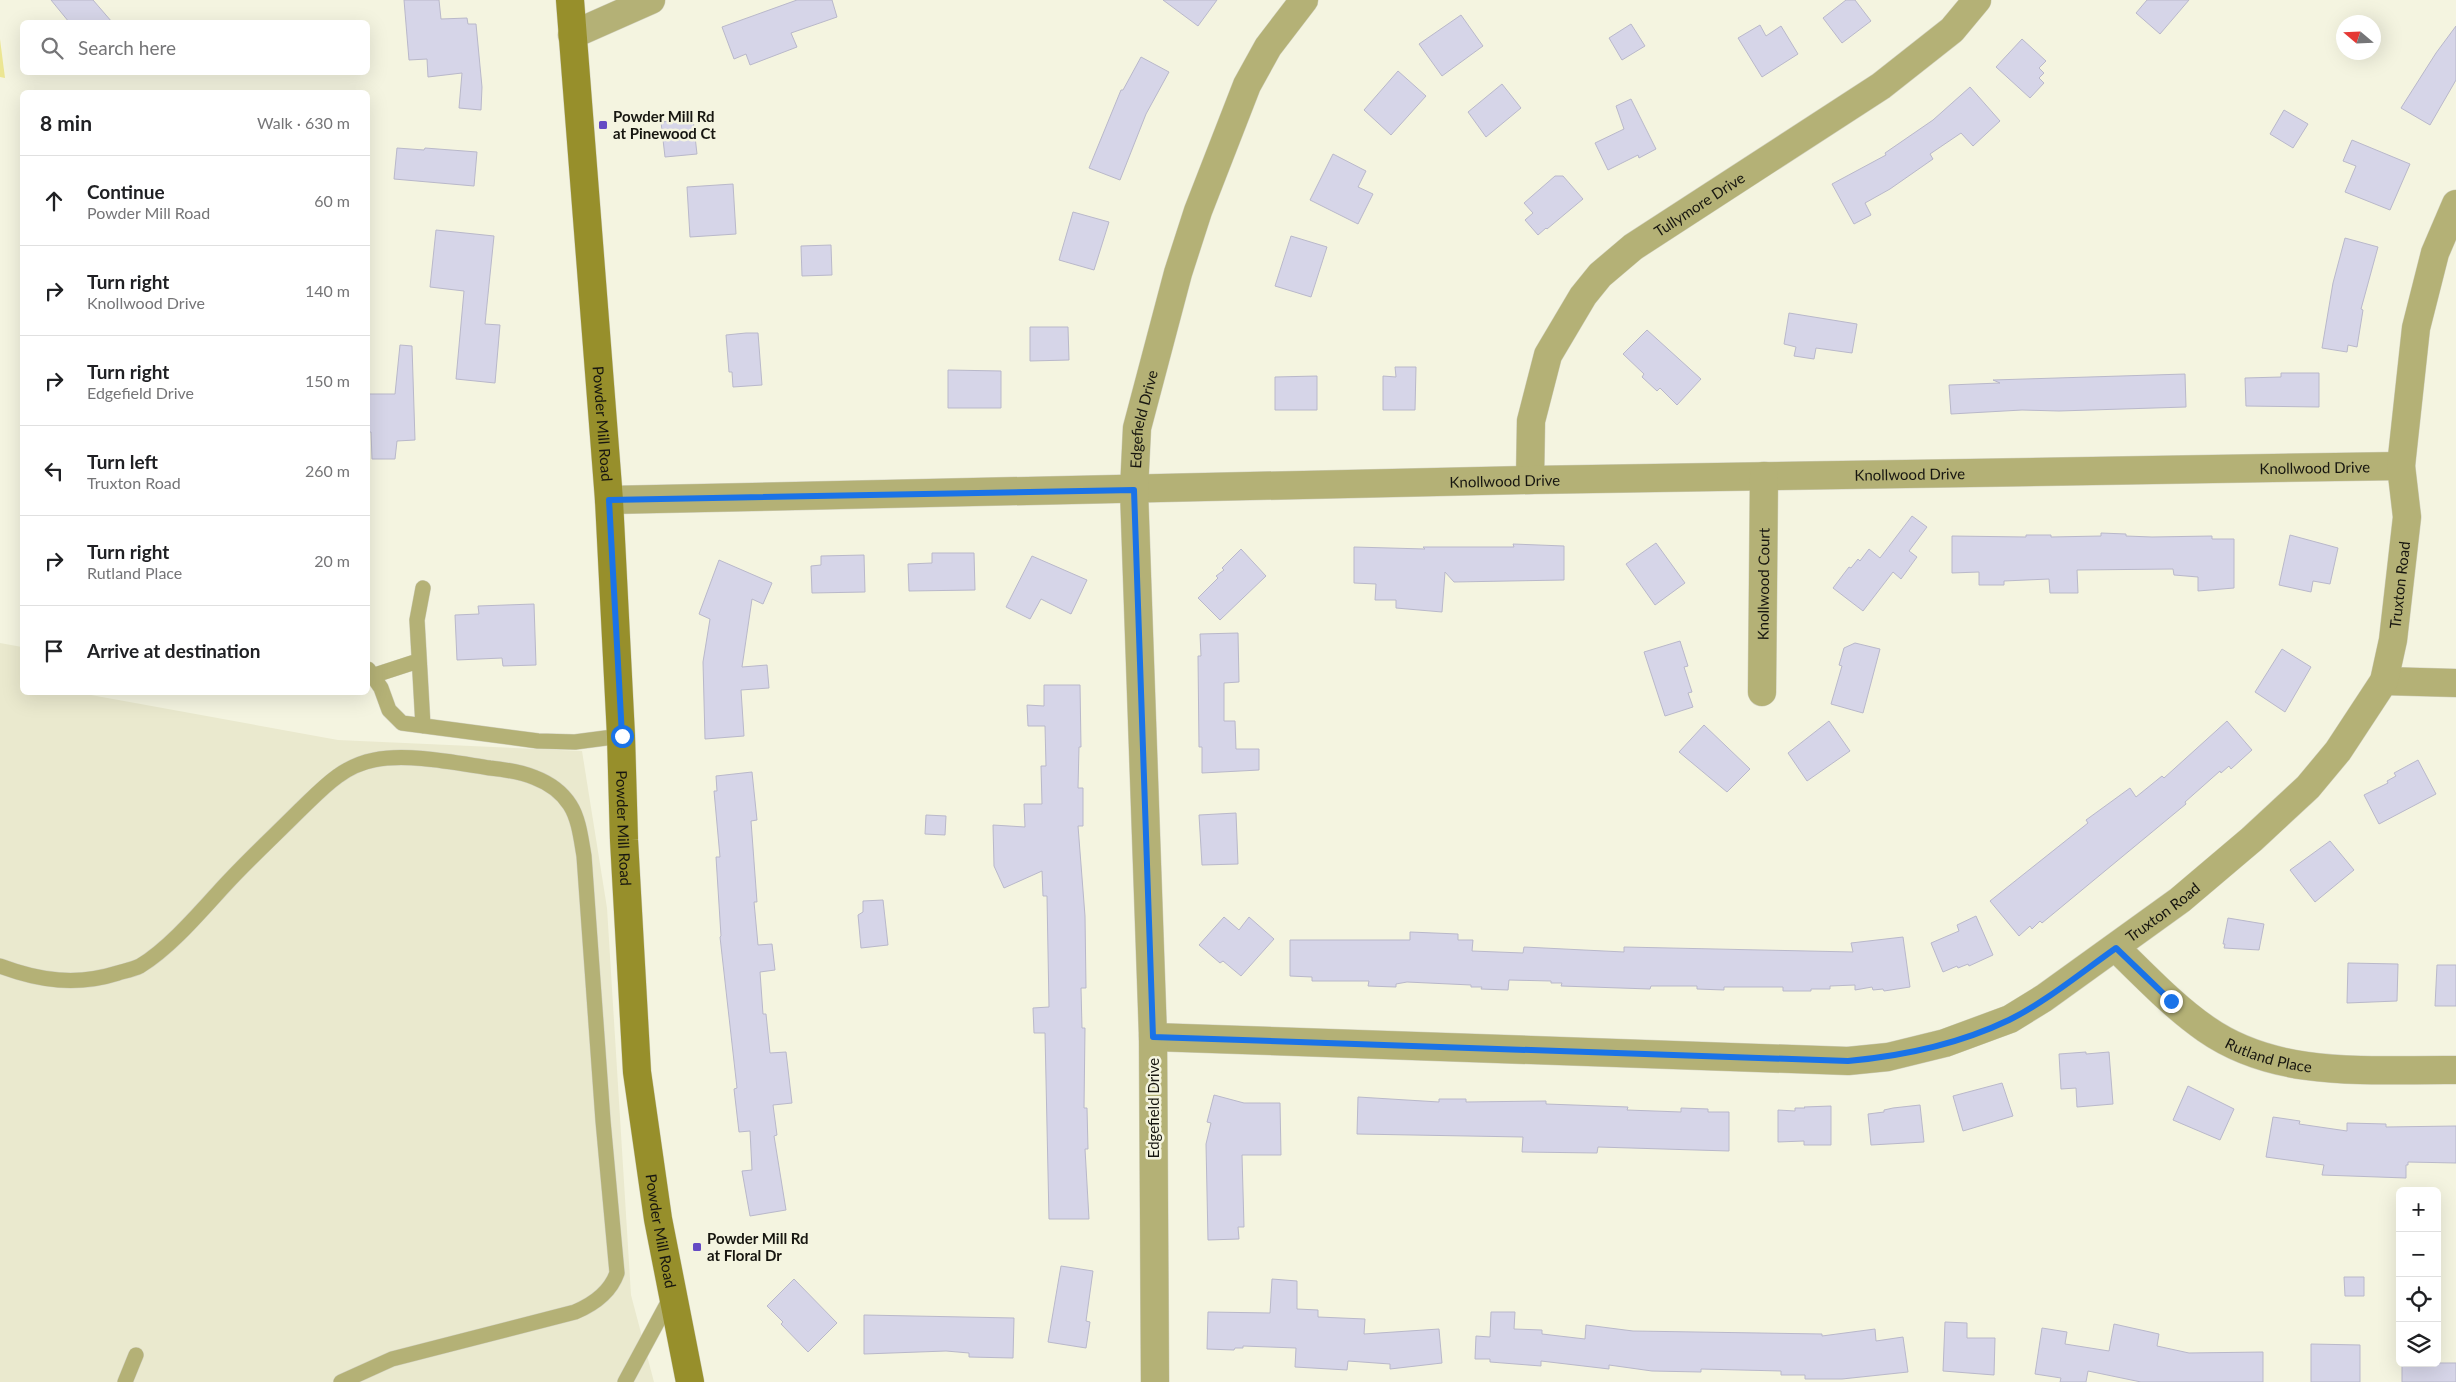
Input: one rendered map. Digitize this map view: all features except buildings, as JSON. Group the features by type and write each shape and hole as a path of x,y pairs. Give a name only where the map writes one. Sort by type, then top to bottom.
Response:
{"main road":[{"name":"Powder Mill Road","path":"570,0 609,500 622,736 624,840 637,1072 658,1219 690,1382"}],"street":[{"path":"572,35 651,0"},
{"name":"Edgefield Drive","path":"1155,1382 1153,1037 1134,490 1137,428 1178,273 1198,211 1247,85 1268,47 1304,0"},
{"name":"Tullymore Drive","path":"1530,480 1531,421 1548,355 1583,296 1600,275 1632,247 1881,86 1952,30 1977,0"},
{"name":"Truxton Road","path":"1153,1037 1848,1061 1888,1057 1954,1040 2010,1019 2116,948 2180,900 2252,840 2308,787 2338,750 2384,681 2393,640 2407,518 2401,466 2416,328 2435,253 2456,204"},
{"name":"Knollwood Drive","path":"609,500 1530,480 2401,466"},
{"name":"Knollwood Court","path":"1762,692 1764,476"},
{"path":"2384,681 2456,683"},
{"name":"Rutland Place","path":"2116,948 2171,1001 2207,1030 2234,1045 2263,1057 2314,1068 2456,1070"}],"lane":[{"path":"423,588 417,620 423,726"},
{"path":"418,661 370,672 381,688 389,710 402,723 538,741 575,742 622,736"},
{"path":"0,966 25,975 70,982 108,976 139,966 178,934 254,855 335,777 356,764 375,759 426,759 520,772 545,783 562,794 571,806 578,824 584,856 603,1121 617,1273 612,1286 599,1298 592,1304 574,1312 515,1329 392,1359 341,1382"},
{"path":"625,1382 673,1294"},
{"path":"125,1382 136,1355"}],"shaded area":[{"path":"0,39 5,78 0,77"},
{"path":"0,643 20,647 20,695 91,695 338,740 582,751 607,908 631,1295 654,1382 0,1382"}],"place":[{"name":"Powder Mill Rd at Pinewood Ct","path":"603,125"},
{"name":"Powder Mill Rd at Floral Dr","path":"697,1247"}],"route":[{"path":"622,736 609,500 1134,490 1153,1037 1848,1061 1888,1057 1911,1052 1981,1032 2010,1019 2044,998 2116,948 2171,1001"}]}
